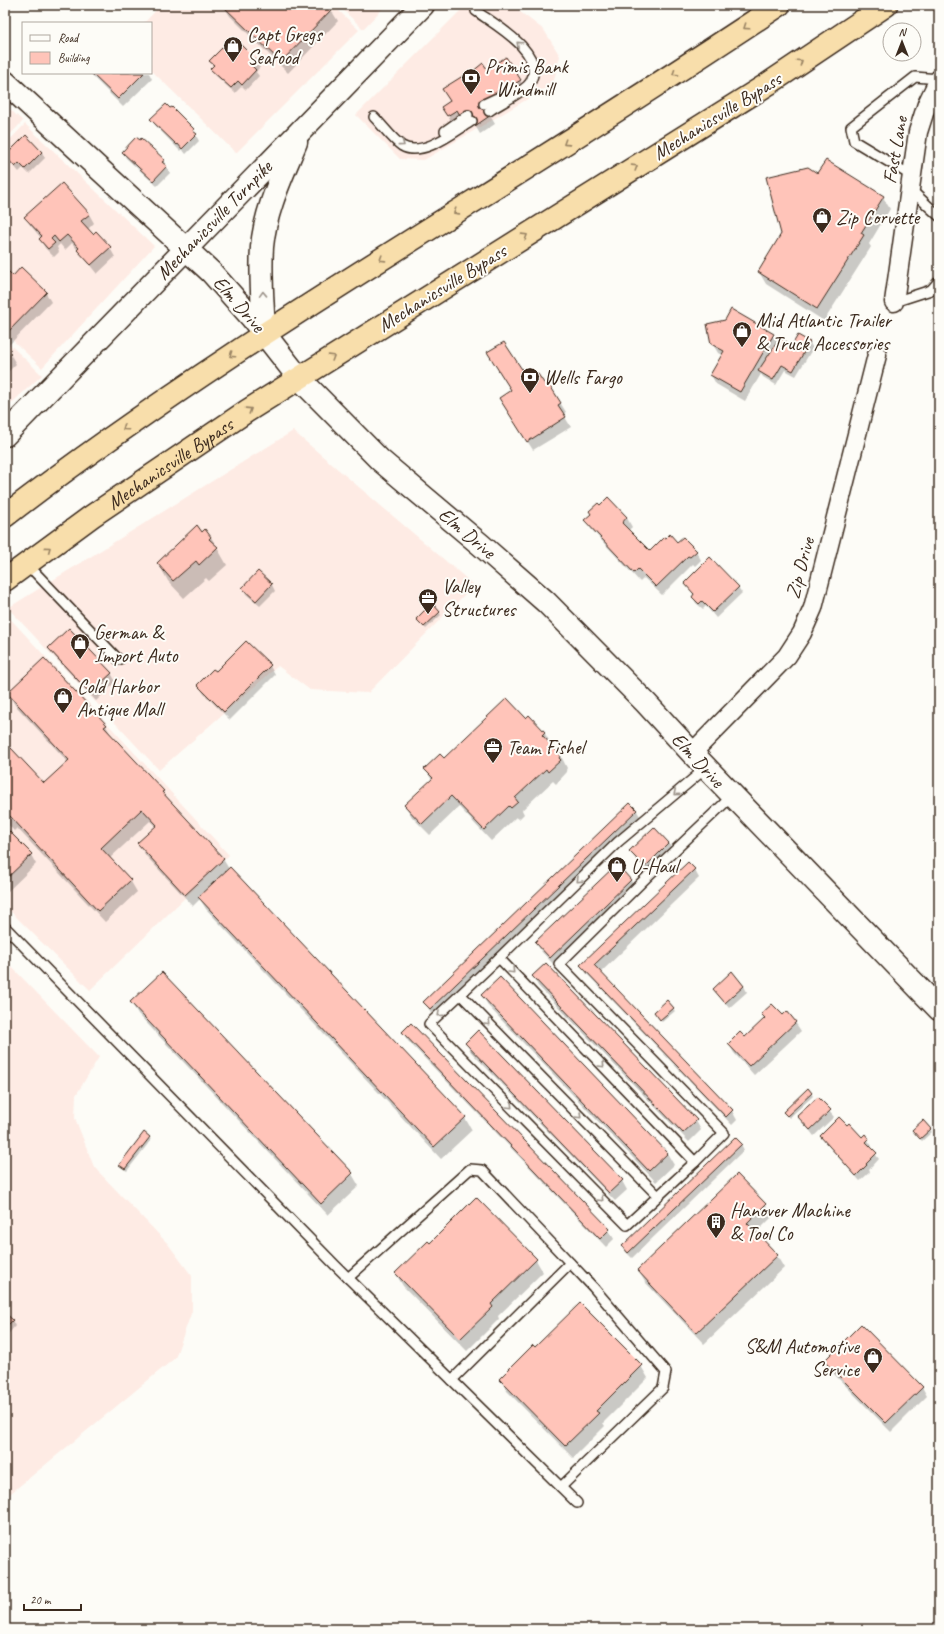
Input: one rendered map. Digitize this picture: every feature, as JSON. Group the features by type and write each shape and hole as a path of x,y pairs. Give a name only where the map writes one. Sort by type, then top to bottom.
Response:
{"highway":[{"path":"5,516 105,442 264,333 532,165 779,5"},
{"name":"Mechanicsville Bypass","path":"5,580 162,468 299,378 762,88 886,5"}],"street":[{"name":"Mechanicsville Turnpike","path":"5,435 423,5"},
{"name":"Fast Lane","path":"894,302 918,132 927,104 939,79"},
{"name":"Elm Drive","path":"5,82 211,272 264,333 299,378 380,460 546,602 646,703 732,796 939,1010"},
{"path":"264,333 262,262 265,230 280,181 299,133"},
{"name":"Zip Drive","path":"699,761 802,633 813,608 877,355"}],"lane":[{"path":"476,11 518,42 526,50 532,60 534,70 531,81 523,89 487,108"},
{"path":"939,79 915,77 851,127 854,141 911,182 939,216"},
{"path":"374,117 401,145 409,149 417,150 427,148 470,118"},
{"path":"894,302 931,290 939,281"},
{"path":"26,564 119,660"},
{"path":"699,761 499,958 429,1024 627,1225 724,1133 559,964 732,796"},
{"path":"5,927 348,1278 577,1503"},
{"path":"499,958 695,1162"},
{"path":"461,995 658,1196"},
{"path":"348,1278 470,1170 482,1170 593,1287 666,1372 663,1388 561,1487"},
{"path":"452,1380 570,1263"}],"shaded area":[{"path":"161,5 333,5 359,30 236,153 152,71 152,22 145,22"},
{"path":"338,5 386,5 363,29"},
{"path":"466,5 511,5 544,30 560,56 553,84 424,160 400,159 356,115"},
{"path":"5,105 23,121 5,140"},
{"path":"25,124 154,246 42,368 5,333 5,145"},
{"path":"5,340 42,375 5,409"},
{"path":"293,431 474,585 368,693 310,690 278,666 159,770 8,608"},
{"path":"5,613 229,855 90,990 5,906"},
{"path":"5,960 99,1057 76,1095 75,1118 94,1167 168,1244 192,1276 192,1311 175,1358 5,1498"}],"building":[{"path":"222,5 328,5 332,9 281,62"},
{"name":"Capt Gregs Seafood","path":"237,41 257,61 252,66 256,70 242,85 238,81 231,88 210,69 214,65 209,61 225,45 230,49"},
{"name":"Primis Bank - Windmill","path":"506,57 521,80 484,103 491,115 475,126 467,113 461,117 457,110 447,116 441,107 450,101 442,89 466,74 467,76 483,63 487,69"},
{"path":"92,74 143,74 118,99"},
{"path":"166,104 170,108 172,107 197,134 182,149 150,119"},
{"path":"26,135 42,152 25,169 19,163 15,167 5,156"},
{"path":"136,137 140,140 141,138 165,160 162,162 167,166 153,181 122,152"},
{"name":"Zip Corvette","path":"826,160 884,196 861,233 864,235 817,309 758,272 781,234 766,177 808,167 817,173"},
{"path":"62,183 90,214 81,221 93,234 96,231 111,247 91,265 77,250 79,248 67,235 59,242 54,236 51,239 55,243 48,249 39,239 42,236 24,217"},
{"path":"21,267 47,292 5,335 5,273 8,271 13,276"},
{"name":"Mid Atlantic Trailer & Truck Accessories","path":"731,309 774,334 740,392 710,375 724,351 711,344 707,324 725,320"},
{"path":"798,335 810,342 793,371 782,365 773,380 758,371 780,338 792,345"},
{"name":"Wells Fargo","path":"504,342 529,380 538,374 546,386 549,384 561,403 558,405 566,417 527,442 499,398 511,390 487,352"},
{"path":"608,497 627,517 622,523 650,551 664,537 666,538 670,534 677,542 683,537 697,551 690,557 688,556 656,587 638,569 634,573 584,520 591,514 589,511 598,503 600,505"},
{"path":"197,525 202,532 205,529 211,537 209,539 218,547 199,565 196,561 173,581 157,563"},
{"path":"710,557 739,587 713,612 702,601 699,604 692,597 694,594 684,583"},
{"path":"258,571 272,584 256,601 242,588"},
{"name":"Valley Structures","path":"432,603 440,612 424,627 416,619"},
{"name":"German & Import Auto","path":"69,628 112,673 90,693 48,648"},
{"path":"246,641 271,665 224,712 197,685 213,669 216,671"},
{"path":"44,658 107,725 104,727 164,791 162,792 224,859 185,895 137,843 157,825 142,809 101,848 131,880 98,911 10,816 6,819 5,818 5,754 11,748 44,783 69,760 7,693"},
{"name":"Team Fishel","path":"507,698 526,718 529,715 545,732 542,735 561,755 559,758 561,760 548,772 546,769 515,798 518,802 511,808 509,806 484,830 451,796 422,824 404,805 433,778 424,769 440,754 444,758"},
{"path":"630,803 637,810 430,1009 423,1002"},
{"path":"5,827 32,854 5,880"},
{"path":"654,827 669,843 645,867 629,851"},
{"path":"688,862 695,869 594,965 733,1110 726,1117 580,965"},
{"path":"617,864 631,880 550,958 535,942"},
{"path":"230,867 466,1117 434,1147 198,897"},
{"path":"546,963 697,1120 683,1133 532,976"},
{"path":"732,971 744,986 725,1003 713,989"},
{"path":"162,972 353,1173 321,1204 130,1002"},
{"path":"500,977 668,1153 649,1171 481,995"},
{"path":"667,1000 674,1008 660,1020 654,1012"},
{"path":"772,1004 783,1015 787,1011 796,1022 749,1066 728,1044 740,1032 745,1037 765,1018 761,1014"},
{"path":"411,1023 610,1229 600,1239 402,1032"},
{"path":"478,1030 623,1180 609,1193 465,1043"},
{"path":"808,1088 812,1093 787,1116 783,1112"},
{"path":"818,1097 831,1110 810,1130 797,1116"},
{"path":"839,1117 847,1125 849,1123 862,1137 865,1134 869,1139 866,1142 877,1153 856,1176 820,1136"},
{"path":"923,1120 931,1129 920,1139 912,1130"},
{"path":"144,1132 150,1137 125,1169 119,1165"},
{"path":"735,1137 742,1144 628,1253 622,1246"},
{"name":"Hanover Machine & Tool Co","path":"737,1174 766,1204 747,1223 778,1255 696,1333 637,1270"},
{"path":"476,1197 537,1259 491,1304 493,1307 460,1339 395,1273 428,1241 430,1243"},
{"path":"580,1303 642,1365 596,1411 599,1413 565,1446 499,1379 533,1345 535,1347"},
{"path":"5,1313 13,1320 5,1328"},
{"name":"S&M Automotive Service","path":"861,1324 923,1387 886,1423 824,1361"}],"place":[{"name":"Capt Gregs Seafood","path":"233,63"},
{"name":"Primis Bank - Windmill","path":"471,95"},
{"name":"Zip Corvette","path":"822,234"},
{"name":"Mid Atlantic Trailer & Truck Accessories","path":"742,348"},
{"name":"Wells Fargo","path":"530,394"},
{"name":"Valley Structures","path":"428,615"},
{"name":"German & Import Auto","path":"80,660"},
{"name":"Cold Harbor Antique Mall","path":"63,714"},
{"name":"Team Fishel","path":"493,764"},
{"name":"U-Haul","path":"617,883"},
{"name":"Hanover Machine & Tool Co","path":"716,1239"},
{"name":"S&M Automotive Service","path":"873,1374"}]}
